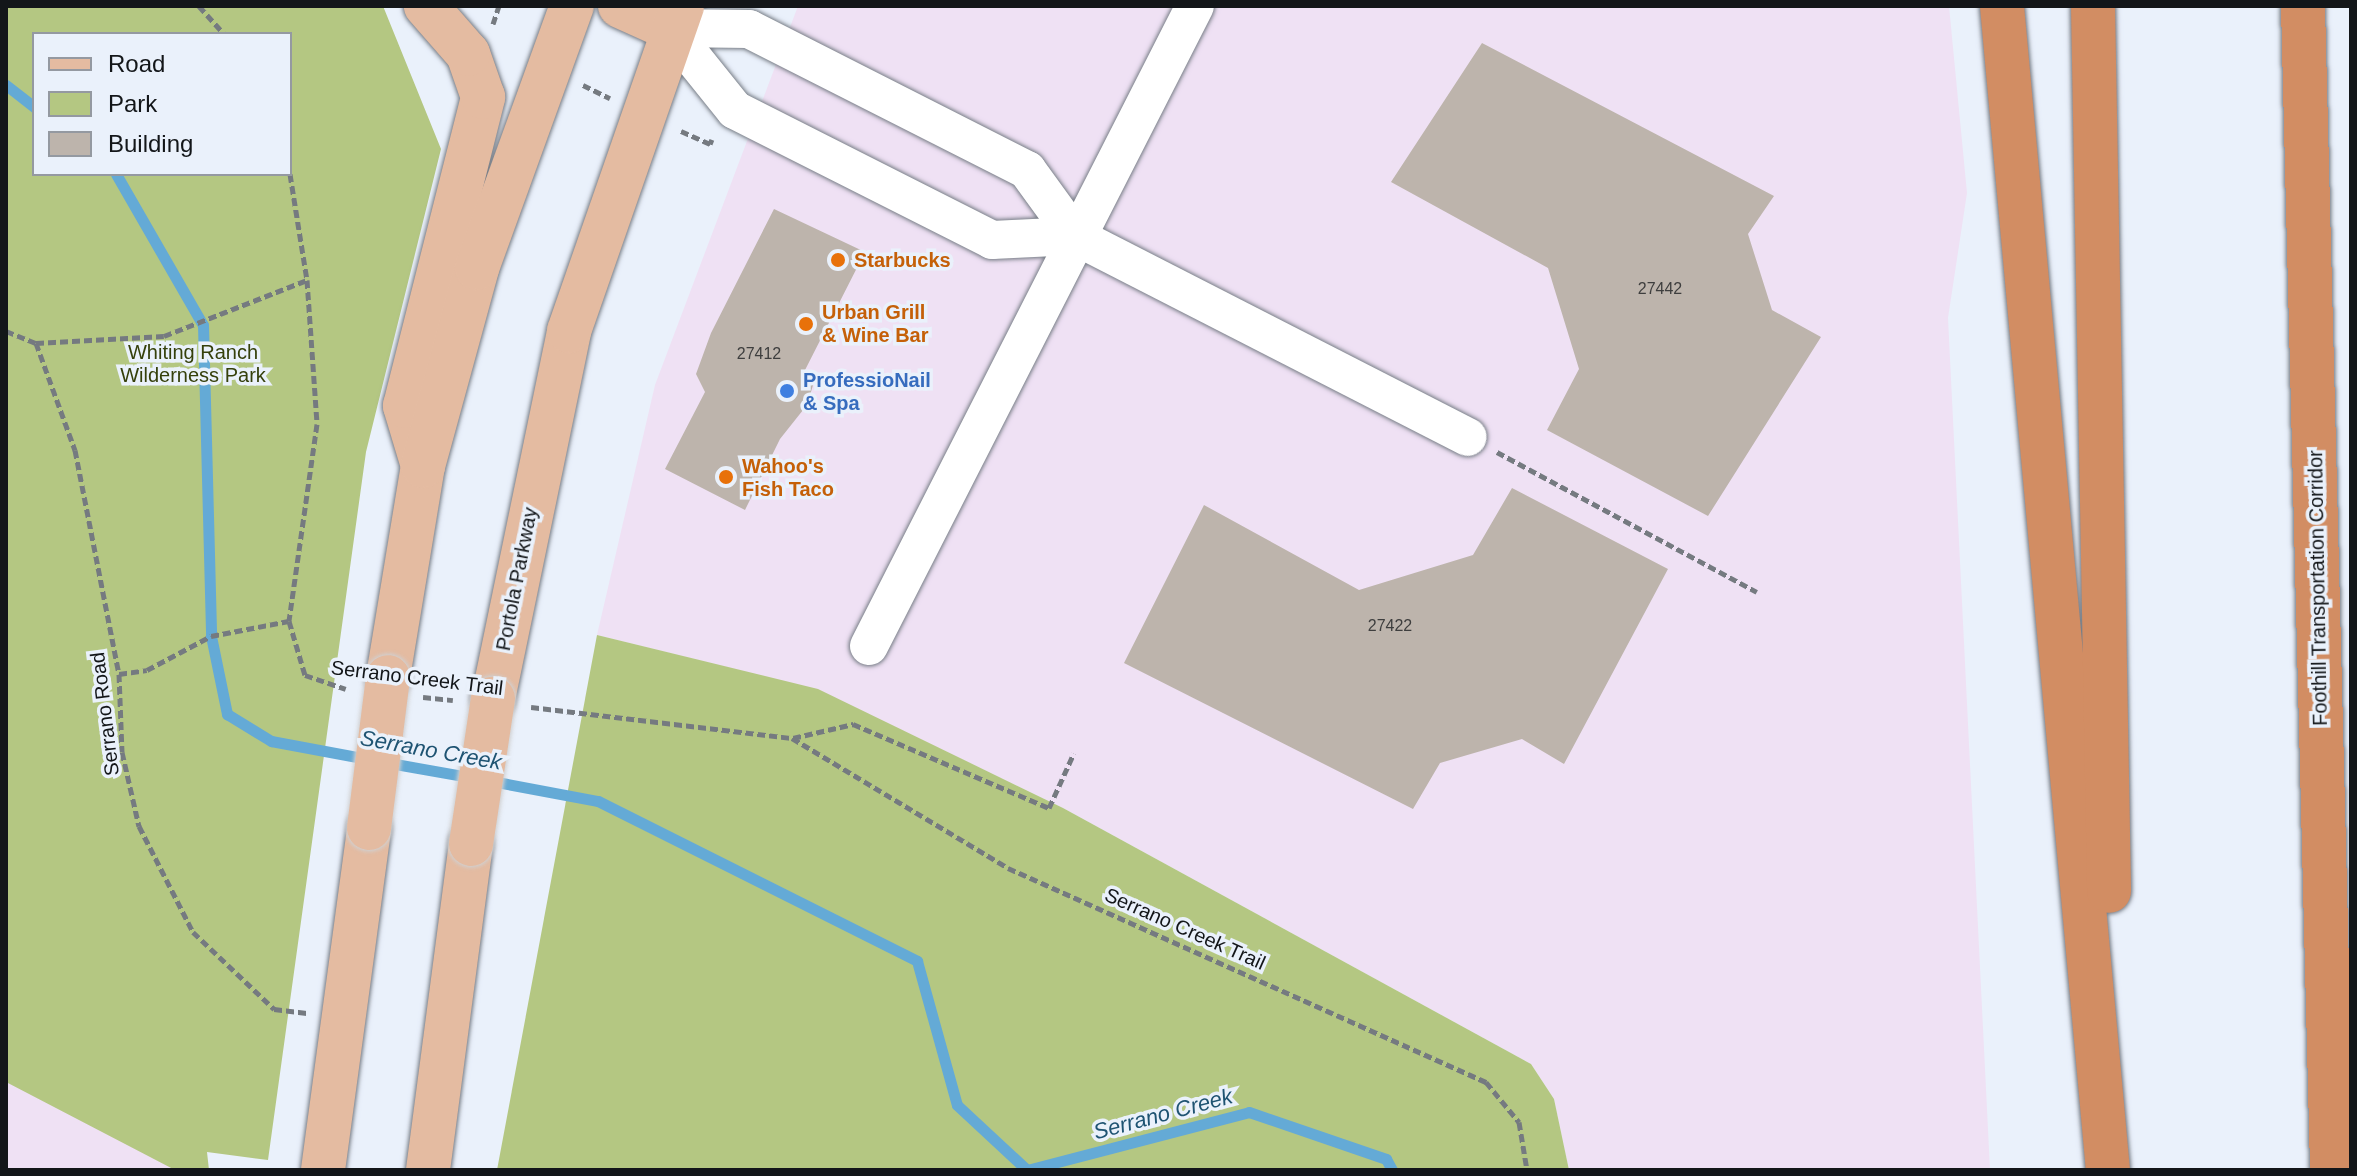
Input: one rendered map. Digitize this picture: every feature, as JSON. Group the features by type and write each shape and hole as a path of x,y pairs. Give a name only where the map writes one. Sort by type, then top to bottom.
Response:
{"highway":[{"path":"2002,6 2111,1170"},
{"path":"2093,6 2111,1170"},
{"name":"Foothill Transportation Corridor","path":"2303,6 2332,1170"},
{"path":"2327,920 2351,802"}],"main road":[{"path":"423,466 405,406 483,97 468,54 426,6"},
{"path":"323,1170 340,1017 369,828 386,688 423,466 477,268 572,6"},
{"path":"620,6 676,17"},
{"name":"Portola Parkway","path":"428,1170 492,702 569,331 676,17"}],"street":[{"path":"869,646 1075,236 1195,6"},
{"path":"676,17 749,117 992,240 1075,236"},
{"path":"676,17 749,29 1027,170 1075,236 1468,437"}],"path":[{"path":"199,6 222,32"},
{"name":"Serrano Creek Trail","path":"290,176 307,280 317,424 289,621 305,675 492,702 792,738 853,724 1049,808 1074,753"},
{"path":"6,331 36,343 164,336 307,280"},
{"name":"Serrano Road","path":"36,343 75,450 119,674 122,752 139,826 193,932 274,1009 340,1017"},
{"path":"1468,437 1757,592"},
{"path":"119,674 147,670 211,636 289,621"},
{"name":"Serrano Creek Trail","path":"792,738 1008,868 1486,1082 1519,1122 1527,1170"}],"shaded area":[{"path":"798,6 1949,6 1967,193 1948,318 1990,1170 1569,1170 1554,1099 1531,1064 1063,808 818,690 597,635 655,385"},
{"path":"6,1079 176,1170 6,1170"}],"green space":[{"name":"Whiting Ranch Wilderness Park","path":"6,6 383,6 441,149 366,452 268,1160 207,1152 209,1170 175,1170 6,1082"},
{"path":"597,635 818,689 1063,808 1531,1064 1554,1099 1569,1170 497,1170"}],"building":[{"path":"1482,43 1774,196 1748,234 1772,310 1821,337 1708,516 1547,430 1579,369 1548,268 1391,182"},
{"path":"774,209 865,252 802,376 814,382 807,405 780,439 745,510 665,469 705,392 696,374 711,333"},
{"path":"1512,488 1668,569 1564,764 1522,739 1440,763 1413,809 1124,663 1204,505 1359,590 1473,555"}],"waterway":[{"name":"Serrano Creek","path":"6,85 32,105"},
{"name":"Serrano Creek","path":"117,176 203,325 211,636 227,714 271,741 367,759"},
{"name":"Serrano Creek","path":"384,762 474,778"},
{"name":"Serrano Creek","path":"491,781 598,801 917,961 957,1105 1027,1170"},
{"name":"Serrano Creek","path":"1027,1170 1249,1112 1386,1159 1392,1170"}],"place":[{"name":"Starbucks","path":"838,260"},
{"name":"Urban Grill & Wine Bar","path":"806,324"},
{"name":"ProfessioNail & Spa","path":"787,391"},
{"name":"Wahoo's Fish Taco","path":"726,477"}]}
